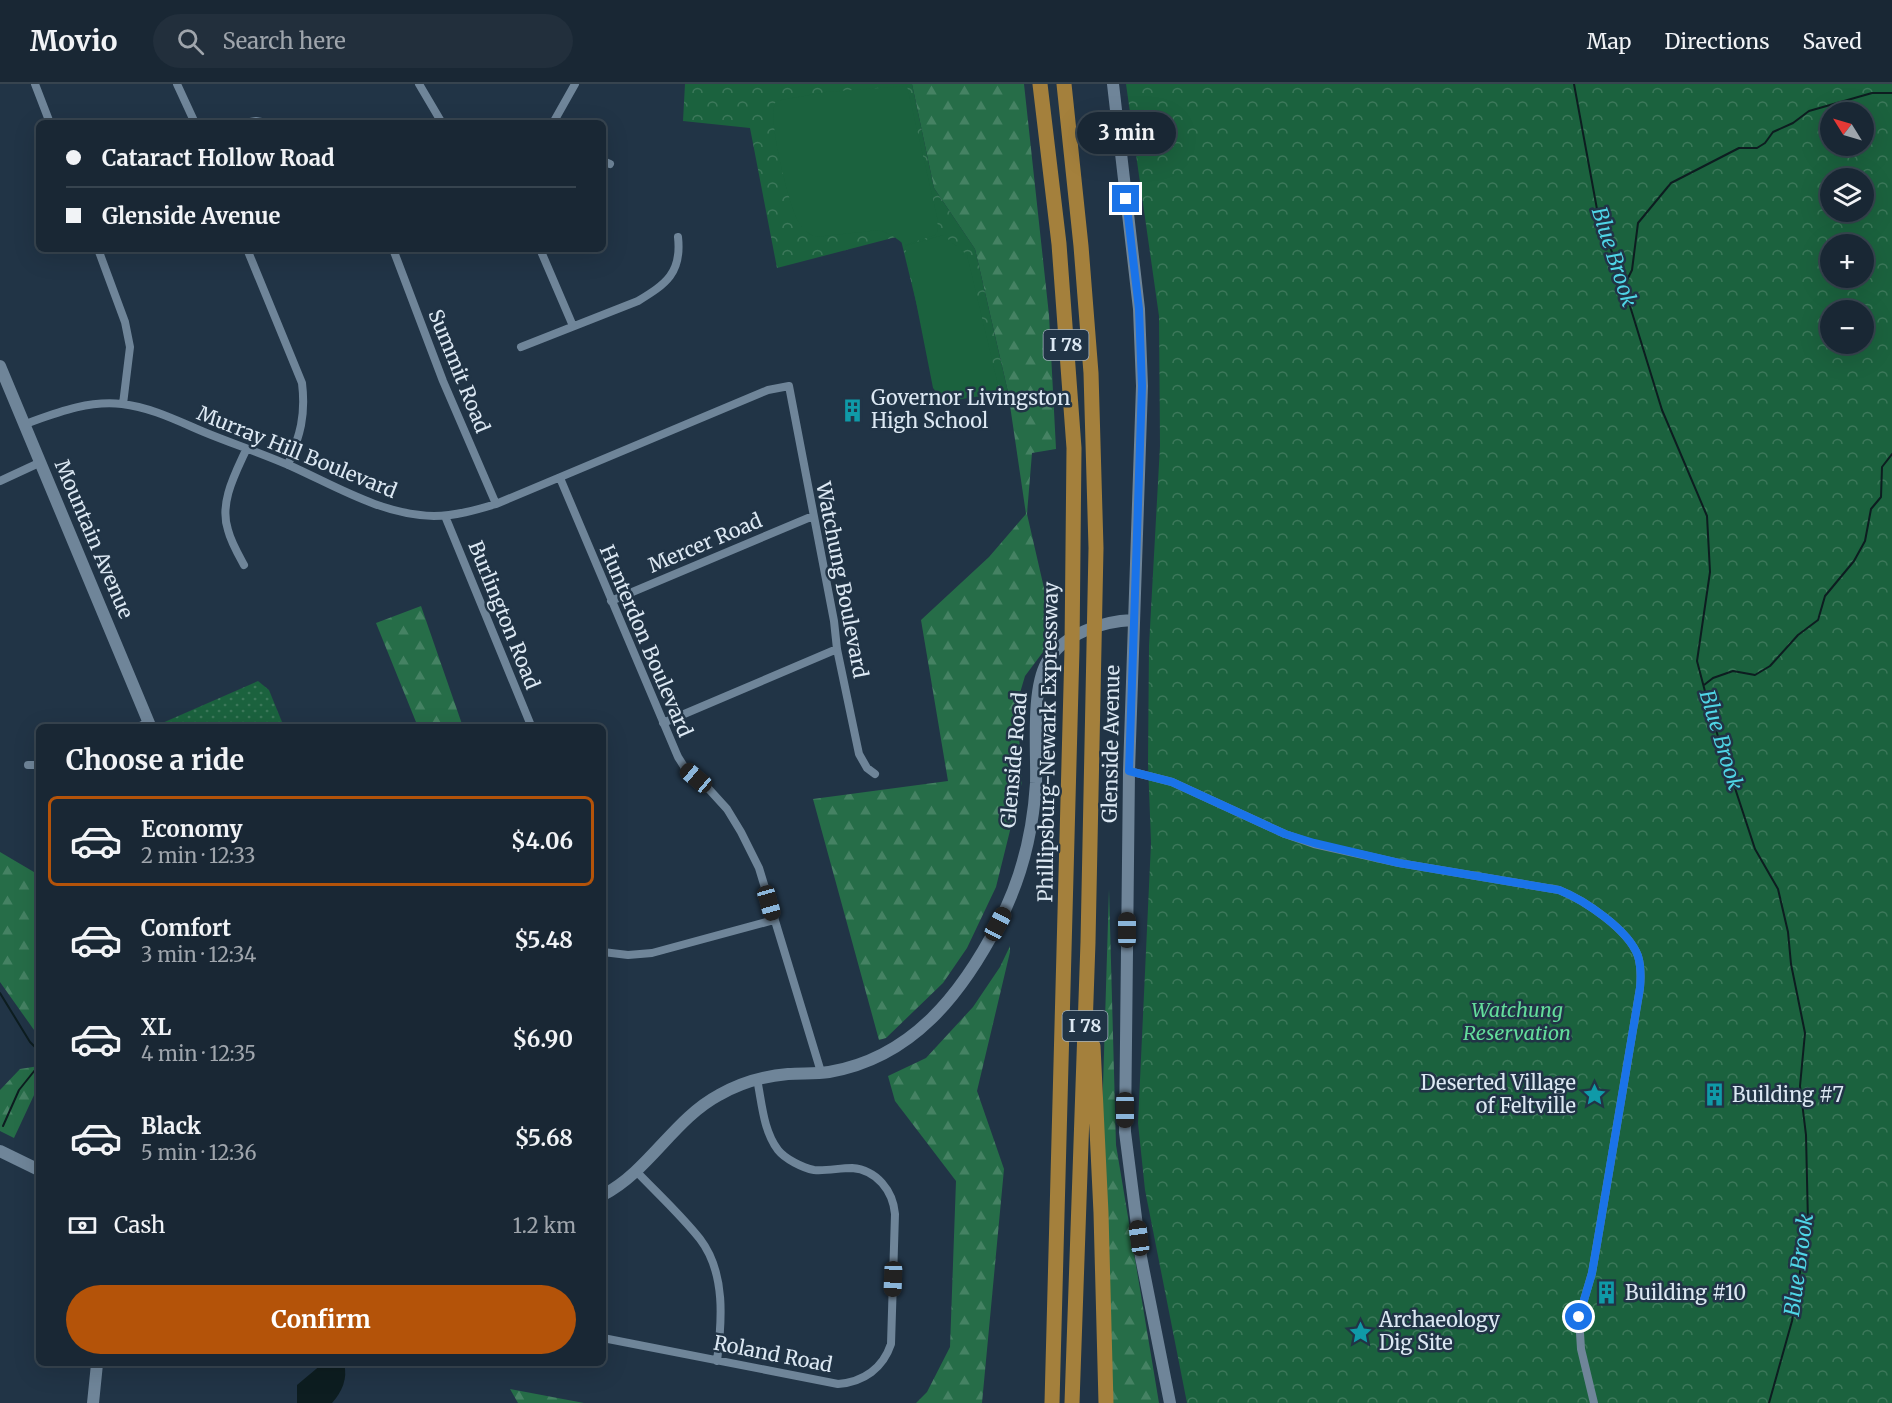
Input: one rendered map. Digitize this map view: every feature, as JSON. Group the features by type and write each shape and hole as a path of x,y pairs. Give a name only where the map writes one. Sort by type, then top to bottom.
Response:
{"highway":[{"name":"Phillipsburg-Newark Expressway","path":"1040,84 1059,244 1074,448 1073,607 1052,1403"},
{"name":"I 78","path":"1064,84 1081,246 1091,373 1096,604 1088,942 1072,1403"},
{"path":"1088,942 1100,1202 1106,1403"}],"main road":[{"name":"Glenside Avenue","path":"1113,84 1139,309 1142,386 1129,771 1125,1132 1141,1257 1170,1403"},
{"name":"Mountain Avenue","path":"0,366 150,724"},
{"name":"Glenside Road","path":"606,1193 636,1171 705,1103 738,1085 786,1074 848,1068 871,1061 916,1034 934,1017 968,974 1005,910 1017,882 1025,851 1035,784 1038,691 1047,662 1056,650 1090,628 1121,620 1133,620"},
{"path":"0,1151 36,1169"},
{"path":"93,1403 97,1366"}],"street":[{"path":"35,84 49,120"},
{"path":"177,84 194,120"},
{"path":"419,84 440,120"},
{"path":"555,120 575,84"},
{"path":"522,347 638,301 668,280 678,261 678,237"},
{"path":"99,252 125,322 130,347 123,404"},
{"path":"248,252 302,383 304,406 299,436 288,465"},
{"name":"Summit Road","path":"394,252 444,381 496,504"},
{"path":"541,252 573,326"},
{"name":"Murray Hill Boulevard","path":"25,424 82,406 123,404 172,419 288,465 383,507 405,513 445,516 496,504 768,390 789,386"},
{"name":"Watchung Boulevard","path":"789,386 834,621 837,650 860,754 867,768 875,774"},
{"path":"243,565 227,529 226,509 229,490 246,450"},
{"path":"0,481 41,462"},
{"name":"Hunterdon Boulevard","path":"560,478 663,723 685,768 727,809 759,868 821,1072"},
{"name":"Burlington Road","path":"445,516 530,724"},
{"name":"Mercer Road","path":"611,601 813,516"},
{"path":"663,723 837,650"},
{"path":"28,765 36,765"},
{"path":"1129,771 1172,782 1285,834 1314,843 1399,863 1559,890 1592,908 1631,943 1638,956 1640,988 1592,1273 1579,1317 1581,1349 1594,1403"},
{"path":"606,952 628,955 652,953 774,920"},
{"name":"Roland Road","path":"606,1339 844,1383 866,1377 885,1357 891,1344 895,1215 889,1191 875,1176 867,1172 851,1168 814,1170 782,1153 768,1131 757,1079"},
{"path":"636,1171 700,1240 708,1255 716,1274 720,1296 722,1325 717,1361"}],"green space":[{"path":"685,84 912,84 934,188 975,249 1008,392 948,401 937,388 900,236 777,268 750,128 683,121"},
{"path":"912,84 1024,84 1049,315 1056,449 1032,453 1027,514 1055,636 1025,676 1017,703 1022,782 996,887 967,948 943,983 886,1038 879,1040 813,799 948,781 921,620 989,557 1026,514 1008,392 975,249 934,188"},
{"name":"Watchung Reservation","path":"1126,84 1892,84 1892,1403 1187,1403 1145,1190 1138,1123 1151,843 1148,763 1149,646 1160,446 1159,316"},
{"path":"907,86 937,217 938,230 935,235 905,245 880,230 815,237 801,226 788,193 776,140 774,110 776,101 826,92"},
{"path":"943,235 967,255 999,389 942,399 933,388 905,246"},
{"path":"421,606 462,724 417,724 376,623"},
{"path":"258,681 269,690 283,724 160,724"},
{"path":"0,852 36,873 36,1033 0,982"},
{"path":"1109,889 1116,1145 1159,1403 1108,1403 1098,1250"},
{"path":"1010,946 977,1091 1004,1169 982,1403 916,1403 927,1392 950,1347 956,1181 895,1101 888,1076 926,1058 973,1007 1000,967"},
{"path":"36,1066 36,1092 14,1138 0,1131 0,1090 20,1069"},
{"path":"510,1389 584,1403 518,1403"}],"shaded area":[{"path":"320,1366 344,1366 345,1380 332,1403 297,1403 297,1385"}],"waterway":[{"name":"Blue Brook","path":"1574,84 1599,220 1618,267 1662,410 1707,516 1710,572 1697,661 1712,718 1755,849 1778,889 1788,932 1791,964 1805,1033 1800,1086 1806,1135 1808,1223 1792,1321 1769,1403"},
{"path":"1624,286 1632,270 1638,223 1671,183 1739,148 1757,148 1765,143 1773,132 1793,123 1809,111 1872,93 1892,93"},
{"path":"1704,685 1713,678 1733,671 1755,675 1770,666 1798,635 1818,620 1825,596 1854,561 1865,541 1871,509 1881,497 1882,467 1892,454"},
{"path":"0,993 36,1048"},
{"path":"3,1126 19,1090 36,1068"}],"place":[{"name":"Governor Livingston High School","path":"853,410"},
{"name":"Deserted Village of Feltville","path":"1594,1094"},
{"name":"Building #7","path":"1714,1095"},
{"name":"Building #10","path":"1607,1293"},
{"name":"Archaeology Dig Site","path":"1361,1332"}],"route":[{"path":"1126,199 1139,309 1142,386 1129,771 1172,782 1285,834 1342,851 1559,890 1592,908 1631,943 1638,956 1640,988 1592,1273 1579,1317"}]}
